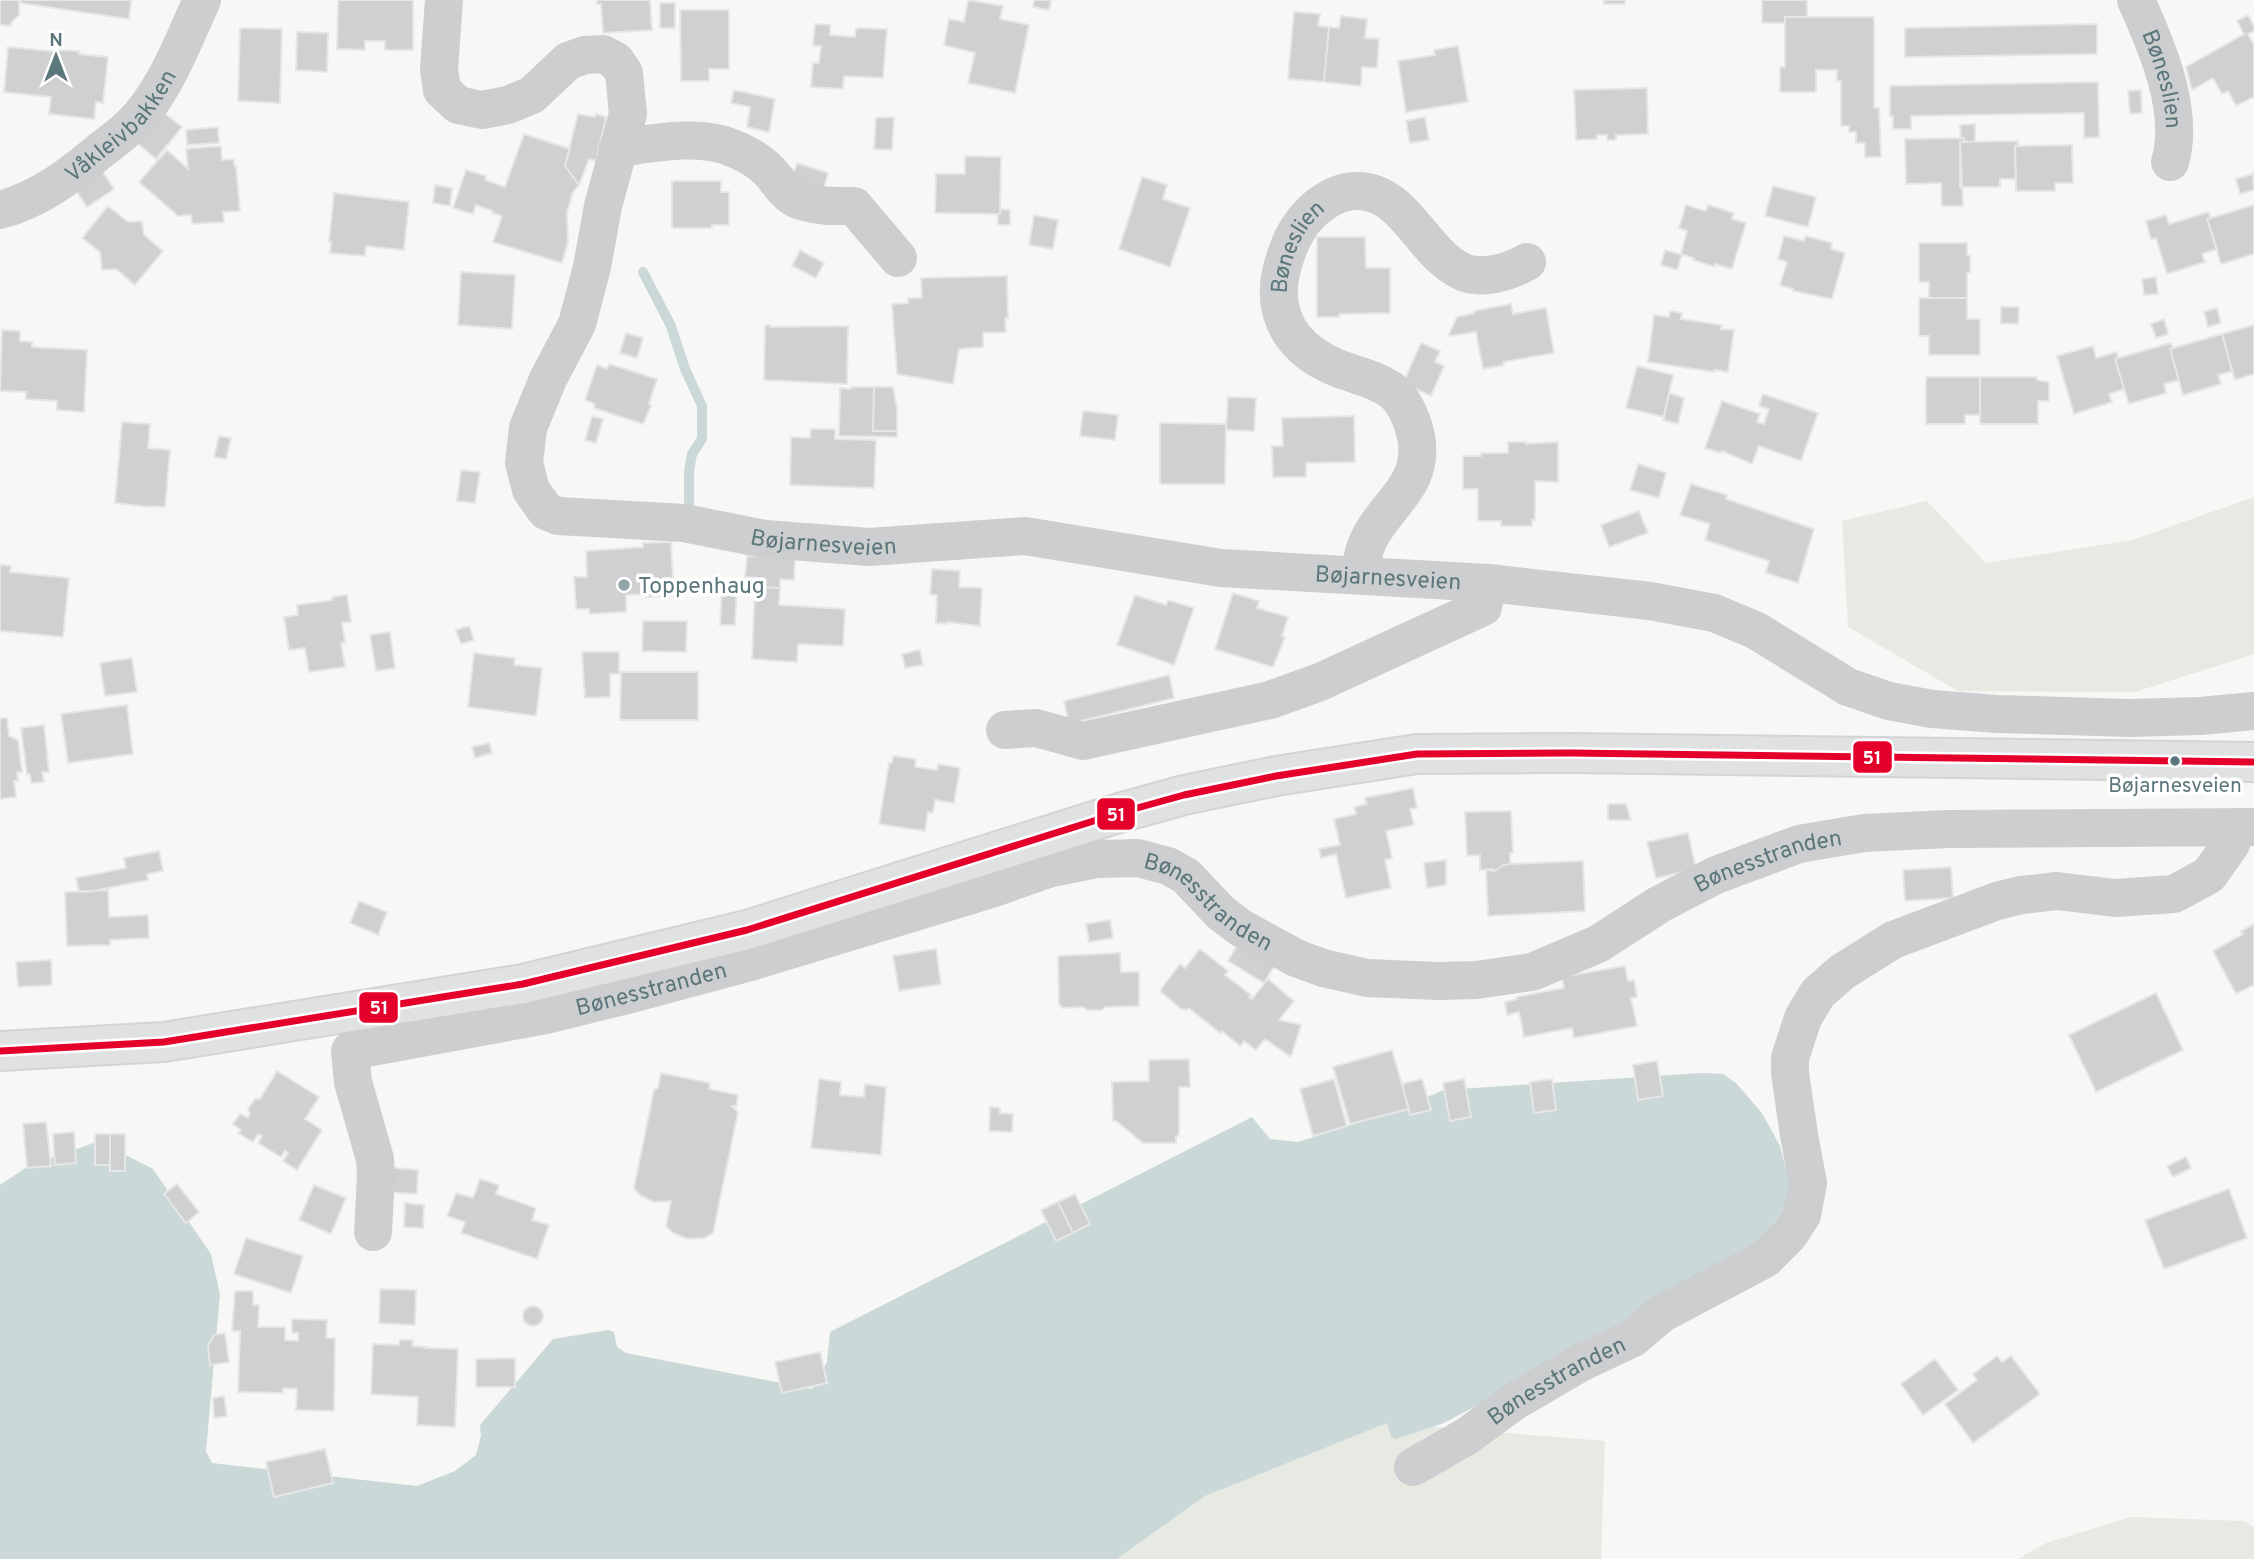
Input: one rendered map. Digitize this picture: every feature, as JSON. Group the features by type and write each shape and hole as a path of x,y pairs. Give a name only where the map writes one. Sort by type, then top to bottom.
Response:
{"main road":[{"path":"0,1051 164,1042 523,984 747,930 1184,795 1276,776 1417,754 1571,753 2254,762"}],"street":[{"name":"Våkleivbakken","path":"0,210 46,192 127,130 145,111 163,82 202,0"},
{"name":"Bøjarnesveien","path":"444,0 439,69 442,90 457,105 482,110 508,105 533,95 569,61 585,55 603,54 616,61 624,73 628,114 603,206 592,267 577,324 548,379 528,428 524,463 531,490 546,511 558,516 684,523 765,539 869,547 1025,536 1221,568 1488,583 1650,601 1714,613 1755,630 1848,687 1889,701 1932,709 2130,718 2254,711"},
{"name":"Bøneslien","path":"2136,0 2158,52 2173,112 2176,132 2170,162"},
{"path":"618,148 680,141 705,141 725,145 766,167 794,198 818,205 855,206 898,258"},
{"name":"Bøneslien","path":"1360,575 1370,536 1404,492 1413,473 1417,456 1416,437 1404,404 1392,391 1310,354 1294,339 1283,321 1279,305 1279,283 1284,258 1296,231 1313,210 1329,198 1347,192 1364,191 1379,195 1394,205 1449,264 1463,272 1478,275 1498,273 1516,268 1527,261"},
{"name":"Bøjarnesveien","path":"1005,730 1036,728 1083,741 1270,700 1320,682 1483,607 1488,583"},
{"name":"Bønesstranden","path":"373,1232 375,1159 353,1082 350,1051 546,1015 631,994 773,955 1048,869 1097,859 1138,858 1168,866 1186,876 1222,913 1241,928 1296,958 1323,968 1367,978 1476,980 1532,972 1598,944 1660,904 1716,875 1799,844 1864,833 1949,829 2244,828"},
{"name":"Bønesstranden","path":"1413,1467 1467,1436 1515,1401 1580,1363 1633,1338 1661,1314 1765,1259 1789,1235 1802,1215 1808,1183 1790,1073 1790,1058 1802,1018 1818,993 1842,972 1893,940 1997,901 2021,895 2057,891 2115,898 2174,894 2209,875 2244,828"}],"shaded area":[{"path":"2254,497 2254,654 2135,692 1958,691 1848,627 1842,521 1927,501 1986,563 2132,540"},
{"path":"1702,1073 1723,1074 1736,1083 1762,1113 1780,1146 1789,1180 1790,1199 1761,1242 1583,1349 1444,1423 1396,1439 1391,1437 1387,1423 1205,1496 1117,1559 0,1559 0,1185 27,1167 99,1141 153,1169 211,1254 220,1295 206,1451 212,1463 417,1486 455,1471 476,1455 481,1436 480,1425 553,1339 608,1330 614,1332 617,1347 626,1353 812,1389 827,1362 830,1332 1252,1117 1270,1139 1298,1142 1388,1113 1444,1090"},
{"path":"1387,1423 1391,1437 1396,1439 1432,1427 1605,1441 1601,1559 1117,1559 1205,1496"},
{"path":"2131,1517 2243,1521 2254,1527 2254,1559 2018,1559 2046,1543"}],"building":[{"path":"0,0 19,0 19,15 11,26 0,25"},
{"path":"21,0 131,0 129,19 20,3"},
{"path":"338,0 413,0 413,50 385,50 385,41 365,41 365,50 337,49"},
{"path":"597,0 650,0 652,30 603,33 601,4 597,4"},
{"path":"968,0 1003,6 1000,19 1029,25 1015,93 968,83 975,53 944,45 949,19 964,22"},
{"path":"1034,0 1051,0 1049,10 1033,7"},
{"path":"1604,0 1625,0 1625,4 1604,4"},
{"path":"1762,0 1807,0 1807,17 1785,17 1785,23 1762,23"},
{"path":"660,3 675,3 675,28 660,28"},
{"path":"680,10 729,10 729,69 709,69 709,81 681,81"},
{"path":"1294,12 1320,14 1318,26 1329,27 1324,82 1288,79"},
{"path":"2248,15 2254,26 2254,31 2248,34 2254,45 2254,97 2236,106 2228,91 2222,94 2213,78 2192,90 2186,67 2244,34 2237,21"},
{"path":"1341,16 1367,19 1365,38 1379,39 1377,68 1362,67 1361,86 1324,82 1329,27 1339,28"},
{"path":"1785,17 1874,17 1874,108 1879,108 1881,157 1865,157 1865,143 1856,143 1856,132 1849,132 1849,126 1841,126 1841,81 1837,81 1837,70 1816,70 1816,92 1780,92 1780,67 1785,67"},
{"path":"815,24 830,25 830,35 855,37 856,28 887,29 883,78 844,76 843,89 811,87 813,63 819,63 821,46 813,46"},
{"path":"2097,24 2097,54 1905,57 1905,28"},
{"path":"240,28 282,29 280,103 238,101"},
{"path":"297,32 328,33 327,72 296,70"},
{"path":"1458,46 1468,102 1406,112 1398,61 1435,55 1434,50"},
{"path":"8,47 59,52 79,51 79,54 108,57 103,103 96,102 94,119 49,114 51,97 4,92"},
{"path":"2098,82 2099,137 2084,138 2084,113 1911,116 1911,129 1893,129 1893,116 1890,116 1890,86"},
{"path":"1647,88 1648,134 1616,135 1616,140 1607,140 1607,135 1597,135 1597,139 1576,140 1574,90"},
{"path":"734,90 775,99 769,132 747,127 750,107 731,103"},
{"path":"2141,90 2142,113 2130,114 2128,91"},
{"path":"163,112 182,127 156,159 137,143"},
{"path":"578,114 606,117 596,161 589,159 579,185 565,166"},
{"path":"894,117 892,150 874,149 876,118"},
{"path":"1425,117 1429,140 1410,143 1406,121"},
{"path":"1975,124 1975,142 1964,142 1960,125"},
{"path":"218,127 219,143 187,145 186,130"},
{"path":"524,134 570,149 565,166 579,185 573,192 567,212 568,242 562,263 493,242 502,216 492,213 493,211 476,205 473,214 453,208 466,170 486,176 485,180 505,187"},
{"path":"1964,138 1964,142 1960,142 1963,206 1942,206 1941,183 1906,184 1905,139"},
{"path":"2018,141 2018,146 2015,146 2016,179 2000,179 2000,187 1960,187 1960,142"},
{"path":"2072,145 2073,183 2055,183 2055,191 2016,191 2015,146"},
{"path":"221,146 222,160 234,159 240,211 223,212 224,222 192,224 191,215 178,216 139,182 167,150 188,169 186,149"},
{"path":"965,156 1001,157 1000,214 935,213 936,174 965,174"},
{"path":"797,163 828,173 823,191 791,181"},
{"path":"102,171 114,189 87,207 75,189"},
{"path":"2253,174 2254,190 2240,194 2236,179"},
{"path":"1142,177 1167,185 1163,199 1190,208 1170,267 1119,249"},
{"path":"672,181 721,181 721,192 729,192 729,225 712,225 712,228 672,228"},
{"path":"435,185 452,188 450,206 433,203"},
{"path":"1773,186 1816,197 1808,227 1765,216"},
{"path":"334,193 409,202 404,250 366,246 365,256 330,253"},
{"path":"1686,205 1706,211 1708,205 1734,213 1732,219 1746,223 1732,269 1715,264 1715,267 1681,254 1687,231 1679,228"},
{"path":"2254,205 2254,254 2221,264 2207,219"},
{"path":"108,206 128,222 142,221 144,235 163,251 135,285 116,269 102,270 100,252 82,238"},
{"path":"1000,209 1010,210 1010,225 998,225"},
{"path":"2209,212 2210,218 2207,219 2217,249 2202,254 2205,262 2167,274 2156,238 2151,240 2146,221 2166,215 2169,224"},
{"path":"1034,215 1058,220 1053,249 1029,245"},
{"path":"1784,236 1804,241 1806,236 1832,243 1831,249 1845,253 1832,299 1793,291 1780,285 1787,262 1778,259"},
{"path":"1317,237 1365,237 1366,268 1390,268 1390,313 1317,317"},
{"path":"1919,243 1967,243 1970,273 1967,273 1967,298 1929,298 1929,282 1919,282"},
{"path":"800,250 824,263 816,278 792,266"},
{"path":"1665,250 1682,255 1677,270 1661,265"},
{"path":"461,272 515,275 512,329 458,325"},
{"path":"1007,276 1006,332 983,333 983,347 959,349 953,384 897,374 892,304 908,303 908,298 922,298 921,278"},
{"path":"2156,277 2158,294 2144,295 2142,279"},
{"path":"1919,298 1967,298 1967,319 1980,319 1980,355 1929,355 1929,336 1919,336"},
{"path":"1511,304 1513,314 1546,308 1554,353 1503,362 1504,365 1483,369 1476,332 1449,334 1457,317"},
{"path":"2001,307 2019,307 2018,324 2001,323"},
{"path":"2217,308 2221,323 2208,327 2204,312"},
{"path":"1670,311 1682,313 1681,319 1722,325 1721,329 1734,330 1728,372 1648,362 1654,315 1669,317"},
{"path":"2164,319 2168,334 2156,338 2151,324"},
{"path":"765,325 848,326 847,384 764,380"},
{"path":"2254,325 2254,374 2235,380 2222,334"},
{"path":"2,330 20,331 20,341 32,342 32,347 87,350 84,412 57,410 57,401 26,399 26,392 0,391"},
{"path":"626,333 643,338 637,358 620,353"},
{"path":"2222,334 2232,371 2218,375 2221,384 2183,395 2170,349"},
{"path":"1421,343 1440,351 1435,362 1444,366 1431,396 1403,383"},
{"path":"2171,343 2173,348 2170,349 2179,380 2164,384 2166,393 2129,404 2115,359"},
{"path":"2093,346 2096,358 2117,352 2118,358 2115,359 2124,389 2109,394 2112,402 2074,414 2057,356"},
{"path":"609,364 657,379 649,404 651,406 643,424 594,408 595,404 585,400 597,365 607,369"},
{"path":"1637,366 1673,375 1664,417 1626,408"},
{"path":"1926,377 1980,377 1980,415 1965,415 1965,424 1926,424"},
{"path":"1980,377 2037,377 2037,380 2049,382 2049,401 2038,401 2038,424 1980,424"},
{"path":"874,387 873,431 897,431 897,437 839,436 840,388"},
{"path":"874,387 893,387 897,431 873,431"},
{"path":"1669,393 1684,398 1678,424 1663,420"},
{"path":"1763,394 1818,413 1801,461 1759,446 1752,464 1722,451 1721,453 1705,448 1722,401 1760,414 1757,422 1764,424 1769,409 1759,406"},
{"path":"1228,397 1256,398 1254,431 1226,430"},
{"path":"1083,411 1118,415 1115,440 1080,436"},
{"path":"592,416 603,419 596,443 585,440"},
{"path":"1354,416 1355,462 1306,463 1306,477 1273,477 1272,446 1283,446 1282,418"},
{"path":"122,422 150,424 148,448 170,450 165,507 115,503"},
{"path":"1160,423 1226,424 1225,484 1160,484"},
{"path":"811,429 835,429 835,439 876,440 874,488 790,485 791,437 810,438"},
{"path":"219,436 231,438 226,459 214,457"},
{"path":"1508,442 1558,442 1558,482 1535,481 1535,520 1532,520 1532,526 1501,526 1501,521 1478,521 1478,489 1463,489 1463,456 1508,453"},
{"path":"1638,464 1666,473 1659,498 1630,490"},
{"path":"461,470 480,472 475,503 457,501"},
{"path":"1691,484 1814,529 1798,583 1766,573 1769,561 1705,540 1710,524 1680,515"},
{"path":"1639,511 1648,533 1609,547 1601,525"},
{"name":"Toppenhaug","path":"671,542 674,596 626,595 626,612 590,614 589,609 576,609 574,577 587,577 586,551"},
{"path":"747,556 795,559 794,580 780,579 780,588 755,587 756,578 745,577"},
{"path":"0,565 11,566 10,572 69,578 63,637 0,631"},
{"path":"932,569 960,571 959,587 982,588 980,626 936,623 937,595 930,595"},
{"path":"722,587 737,588 735,625 720,625"},
{"path":"755,587 780,588 779,605 845,609 843,646 798,644 797,662 752,659"},
{"path":"1233,593 1259,601 1257,608 1288,617 1282,636 1285,637 1273,667 1215,649"},
{"path":"347,595 351,622 342,623 345,643 341,643 345,667 309,672 305,648 289,650 284,617 298,615 297,605 333,600 332,597"},
{"path":"1135,595 1166,605 1168,600 1194,608 1174,665 1117,645"},
{"path":"643,621 687,621 686,652 642,651"},
{"path":"469,626 474,640 461,644 456,630"},
{"path":"390,632 395,668 376,671 370,635"},
{"path":"920,650 923,665 905,668 902,654"},
{"path":"582,652 619,652 619,674 610,674 610,697 585,698"},
{"path":"474,653 515,658 514,665 542,668 536,716 468,707"},
{"path":"132,658 137,692 105,696 100,663"},
{"path":"621,672 698,672 698,720 620,720"},
{"path":"1169,675 1174,698 1069,724 1064,701"},
{"path":"127,705 133,754 68,763 61,714"},
{"path":"0,718 7,718 9,736 18,740 22,772 17,772 18,781 14,781 16,797 0,799"},
{"path":"44,725 49,772 42,772 44,782 31,783 30,774 27,774 21,728"},
{"path":"489,743 492,753 475,758 472,747"},
{"path":"893,756 916,759 915,767 937,770 938,764 960,768 954,803 935,800 933,813 928,812 925,831 879,824 889,763 892,763"},
{"path":"1413,788 1417,808 1410,809 1414,825 1386,831 1392,858 1385,860 1391,888 1346,898 1336,854 1321,858 1319,849 1340,845 1334,819 1356,814 1354,807 1367,804 1365,798"},
{"path":"1608,804 1626,804 1631,820 1608,820"},
{"path":"1511,811 1513,853 1510,853 1510,864 1495,871 1480,870 1480,855 1467,856 1465,812"},
{"path":"1688,833 1696,869 1656,878 1647,842"},
{"path":"159,851 163,871 147,874 148,880 88,892 79,891 76,878 126,868 124,858"},
{"path":"1446,860 1446,885 1427,888 1424,863"},
{"path":"1583,861 1585,911 1488,916 1486,870 1495,871 1510,864"},
{"path":"1951,867 1953,898 1905,901 1903,870"},
{"path":"108,890 109,917 148,915 149,938 110,940 110,945 67,946 65,892"},
{"path":"359,901 387,912 378,935 350,923"},
{"path":"1110,920 1113,938 1089,942 1086,924"},
{"path":"2254,924 2254,985 2236,994 2213,951 2243,934 2241,931"},
{"path":"1240,941 1276,963 1264,983 1228,961"},
{"path":"936,949 941,984 899,991 893,956"},
{"path":"1200,949 1228,971 1225,975 1251,995 1249,997 1252,999 1268,979 1294,1001 1279,1020 1301,1025 1291,1057 1265,1039 1256,1050 1244,1041 1240,1046 1189,1008 1181,1009 1161,992 1180,964 1185,968"},
{"path":"1120,953 1121,972 1139,972 1139,1006 1087,1010 1083,1007 1063,1008 1059,1004 1058,956"},
{"path":"51,960 52,985 18,987 16,962"},
{"path":"1625,966 1628,981 1634,980 1637,997 1631,998 1637,1026 1574,1038 1572,1028 1524,1037 1519,1012 1507,1015 1505,1002 1517,999 1516,997 1564,988 1562,977"},
{"path":"2156,993 2183,1050 2096,1092 2069,1035"},
{"path":"1392,1050 1409,1109 1350,1124 1333,1067"},
{"path":"1189,1059 1190,1087 1179,1087 1179,1136 1176,1136 1176,1143 1143,1143 1113,1121 1112,1082 1149,1081 1149,1060"},
{"path":"1657,1061 1663,1096 1638,1100 1633,1065"},
{"path":"277,1071 319,1097 305,1119 322,1130 297,1170 283,1161 288,1153 285,1151 281,1157 258,1143 262,1136 258,1134 253,1142 238,1133 241,1130 233,1124 240,1114 248,1118 248,1109 255,1099 260,1099"},
{"path":"661,1073 710,1083 709,1089 738,1095 736,1106 732,1106 738,1112 713,1233 704,1238 688,1239 673,1233 666,1226 671,1201 654,1202 641,1196 634,1188 654,1090 658,1088"},
{"path":"819,1079 841,1082 840,1095 864,1097 865,1084 886,1087 881,1155 811,1148"},
{"path":"1334,1079 1347,1126 1313,1136 1300,1089"},
{"path":"1422,1079 1431,1110 1410,1115 1402,1084"},
{"path":"1464,1079 1471,1117 1450,1121 1443,1083"},
{"path":"1552,1079 1556,1110 1534,1113 1530,1082"},
{"path":"990,1107 1000,1108 1000,1113 1013,1114 1012,1132 989,1131"},
{"path":"46,1122 51,1166 27,1168 23,1124"},
{"path":"74,1132 76,1163 55,1165 53,1134"},
{"path":"95,1134 110,1134 110,1165 95,1165"},
{"path":"110,1134 125,1134 125,1171 110,1171"},
{"path":"2186,1157 2191,1168 2173,1177 2167,1166"},
{"path":"385,1167 418,1170 417,1194 383,1192"},
{"path":"480,1179 499,1185 496,1194 536,1208 532,1220 549,1225 537,1259 461,1233 465,1222 447,1216 456,1193 473,1198"},
{"path":"177,1184 199,1212 186,1223 164,1194"},
{"path":"314,1185 346,1198 331,1234 299,1220"},
{"path":"2229,1189 2247,1238 2164,1269 2145,1220"},
{"path":"1075,1194 1090,1224 1073,1233 1058,1202"},
{"path":"1058,1202 1073,1233 1056,1241 1041,1210"},
{"path":"405,1203 424,1205 423,1228 404,1227"},
{"path":"246,1238 303,1256 291,1293 234,1274"},
{"path":"380,1289 416,1290 415,1325 379,1323"},
{"path":"235,1291 253,1291 253,1305 259,1305 258,1327 285,1327 285,1340 298,1341 298,1333 292,1333 292,1319 327,1320 326,1338 335,1338 334,1411 296,1410 297,1389 283,1388 283,1393 238,1392 240,1331 232,1331"},
{"path":"533,1306 540,1309 543,1316 540,1323 533,1326 526,1323 523,1316 526,1309"},
{"path":"225,1333 229,1362 210,1365 208,1345 214,1335"},
{"path":"400,1340 413,1340 412,1346 458,1349 455,1427 417,1425 418,1397 371,1394 373,1344 399,1345"},
{"path":"820,1352 827,1383 782,1393 775,1362"},
{"path":"1997,1356 2002,1362 2011,1356 2040,1394 1973,1443 1945,1404 1977,1380 1973,1374"},
{"path":"515,1358 515,1387 476,1387 476,1359"},
{"path":"1935,1359 1958,1390 1923,1415 1901,1384"},
{"path":"224,1396 227,1416 214,1418 213,1398"},
{"path":"325,1449 333,1483 274,1497 266,1462"}],"waterway":[{"path":"643,272 671,326 685,369 702,406 702,439 692,454 689,509 686,518"}],"transit line":[{"name":"51","path":"0,1051 164,1042 523,984 747,930 1184,795 1276,776 1417,754 1571,753 2254,762"}],"place":[{"name":"Toppenhaug","path":"624,585"},
{"name":"Bøjarnesveien","path":"2175,761"}]}
